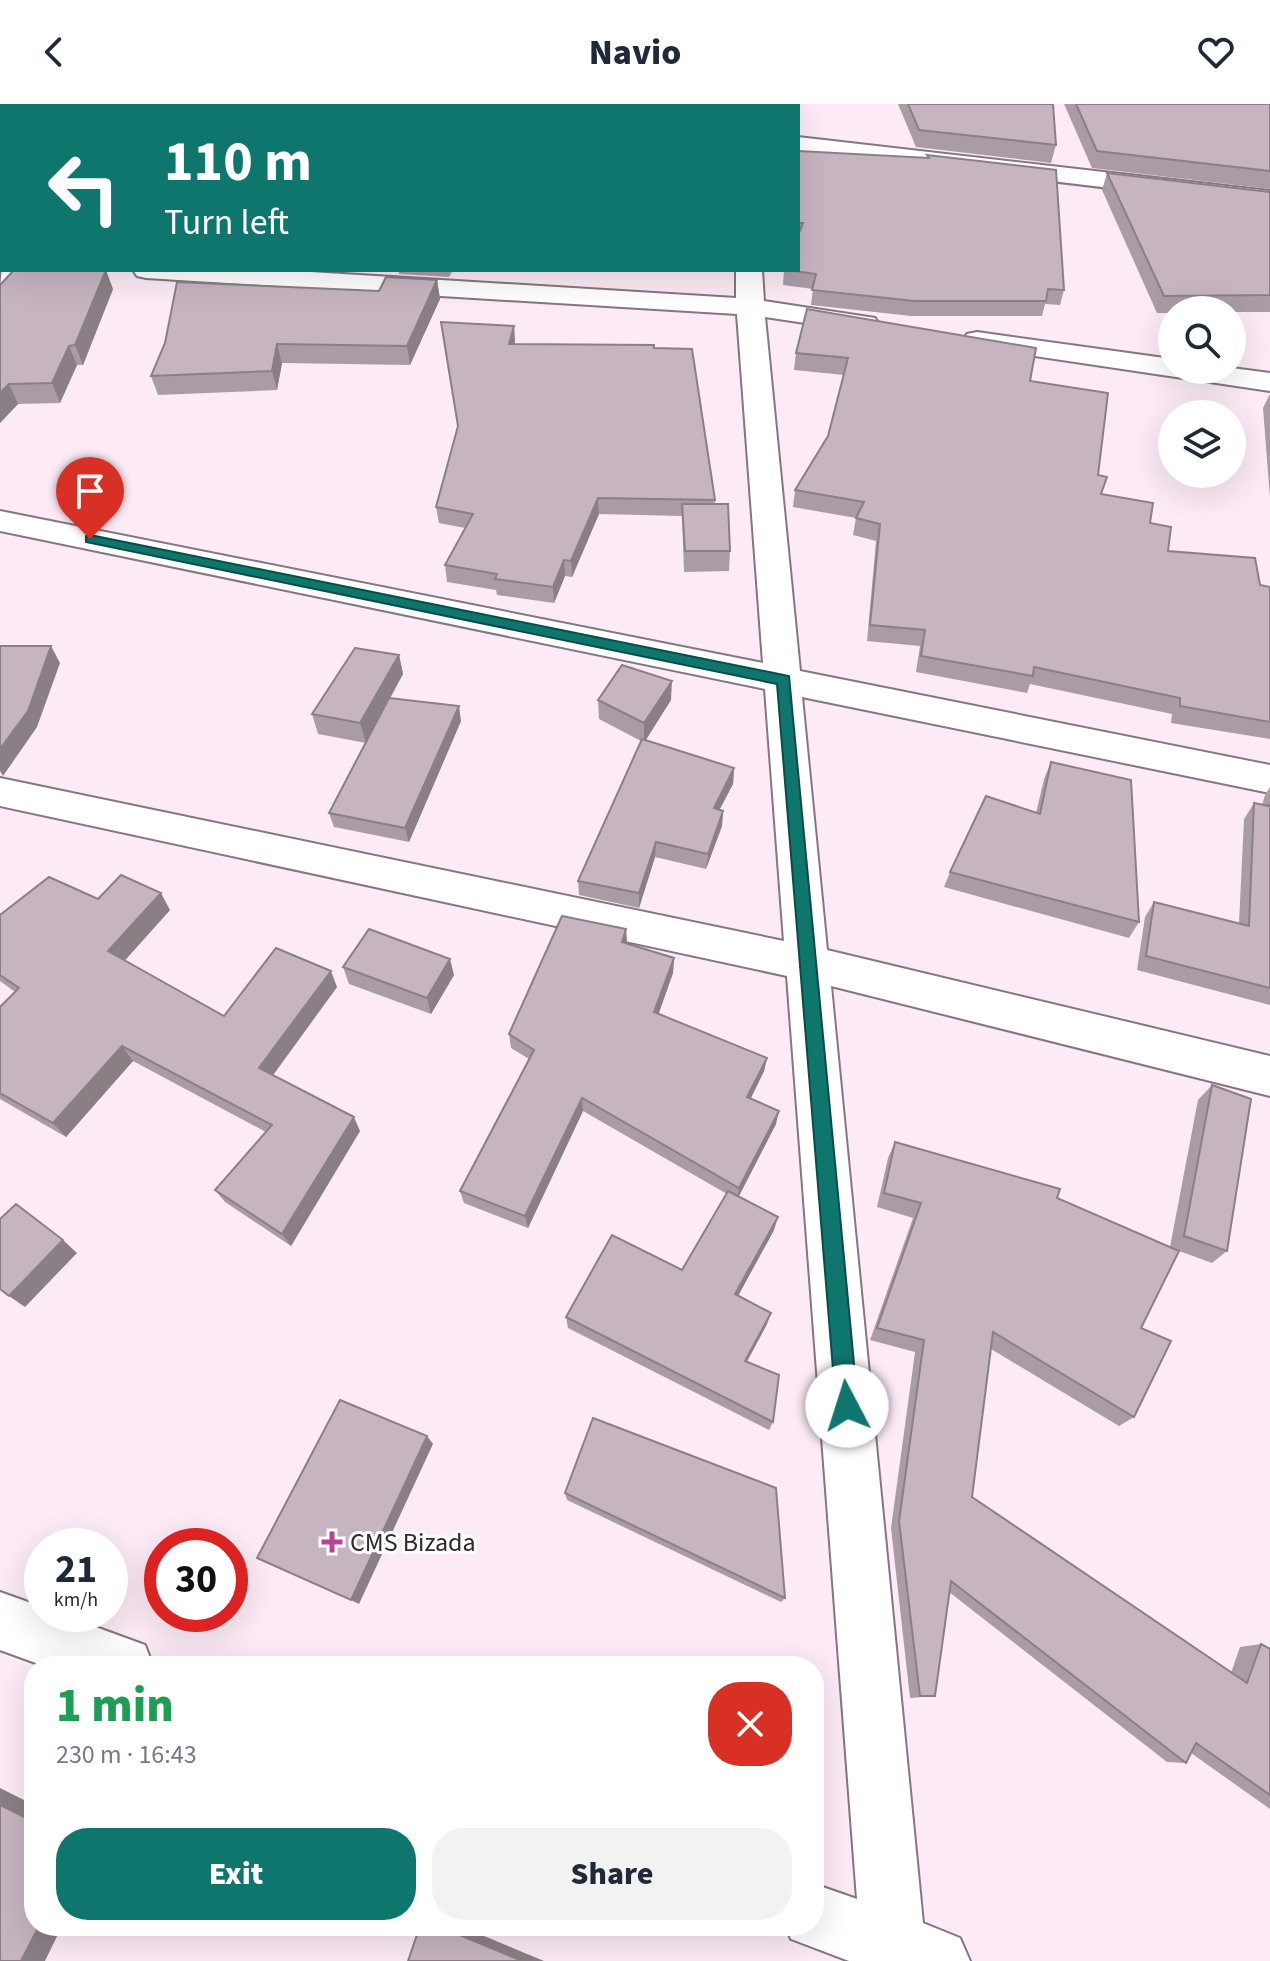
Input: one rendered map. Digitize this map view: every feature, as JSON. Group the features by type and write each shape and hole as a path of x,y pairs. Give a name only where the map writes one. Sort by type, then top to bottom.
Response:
{"street":[{"path":"800,144 1270,199"},
{"path":"209,272 749,289 890,327"},
{"path":"749,289 808,963 908,1955 824,1920"},
{"path":"953,336 1158,366"},
{"path":"1246,379 1270,382"},
{"path":"0,521 1270,779"},
{"path":"0,792 808,963 1270,1076"},
{"path":"0,1621 96,1656"}],"building":[{"path":"908,104 1053,104 1056,145 919,130"},
{"path":"1076,104 1270,104 1270,171 1097,151"},
{"path":"800,151 929,158 927,155 1056,170 1064,290 1048,289 1046,301 914,301 812,290 816,274 800,272 800,231 803,223 800,223"},
{"path":"1107,173 1270,192 1270,295 1164,296"},
{"path":"12,272 105,272 75,345 69,346 52,383 9,384 0,393 0,285"},
{"path":"386,277 437,280 407,346 277,344 272,371 151,376 165,343 177,282 379,291"},
{"path":"807,309 1036,348 1030,381 1108,393 1098,475 1107,477 1101,494 1153,503 1150,523 1171,527 1168,551 1255,558 1260,585 1270,587 1270,722 1180,706 1180,698 1034,667 1033,676 921,656 925,630 870,625 880,524 856,518 864,502 795,490 828,436 848,358 796,353"},
{"path":"441,322 514,326 509,344 654,345 654,348 692,349 715,500 598,498 571,561 564,560 553,587 495,579 497,574 445,565 473,514 436,507 458,426"},
{"path":"682,504 728,504 730,551 685,551"},
{"path":"0,646 51,646 28,711 0,749"},
{"path":"355,648 399,655 360,723 312,714"},
{"path":"622,665 672,681 644,723 598,700"},
{"path":"389,698 459,706 405,828 329,813"},
{"path":"642,739 734,768 714,808 723,811 708,854 656,842 639,893 578,881"},
{"path":"1051,762 1131,780 1139,922 950,872 986,796 1040,814"},
{"path":"1254,803 1270,804 1270,988 1146,956 1154,902 1249,926"},
{"path":"121,875 161,893 108,951 224,1016 276,948 331,971 259,1068 354,1117 282,1234 215,1190 272,1125 122,1046 53,1123 0,1093 0,1007 19,988 0,975 0,915 49,877 98,899"},
{"path":"562,916 626,929 622,942 674,958 654,1012 767,1058 747,1097 779,1111 739,1188 582,1098 525,1216 460,1191 534,1050 509,1034"},
{"path":"369,929 450,959 427,998 343,967"},
{"path":"1212,1085 1251,1099 1227,1251 1184,1236"},
{"path":"895,1142 1060,1189 1057,1198 1179,1251 1141,1328 1171,1341 1134,1417 993,1332 972,1497 1247,1683 1261,1644 1270,1649 1270,1795 1196,1743 1186,1763 951,1581 935,1696 920,1696 899,1521 924,1340 877,1328 921,1203 884,1193"},
{"path":"728,1191 778,1217 735,1294 771,1313 745,1361 779,1375 773,1422 566,1317 612,1235 682,1270"},
{"path":"16,1204 63,1240 9,1296 0,1289 0,1219"},
{"path":"340,1400 427,1436 351,1600 257,1558"},
{"path":"593,1418 776,1488 785,1598 565,1493"},
{"path":"0,1805 24,1817 24,1936 34,1936 21,1961 0,1961"},
{"path":"417,1936 462,1936 522,1961 408,1961"}],"place":[{"name":"CMS Bizada","path":"332,1542"}],"route":[{"path":"90,539 784,680 847,1406"}]}
